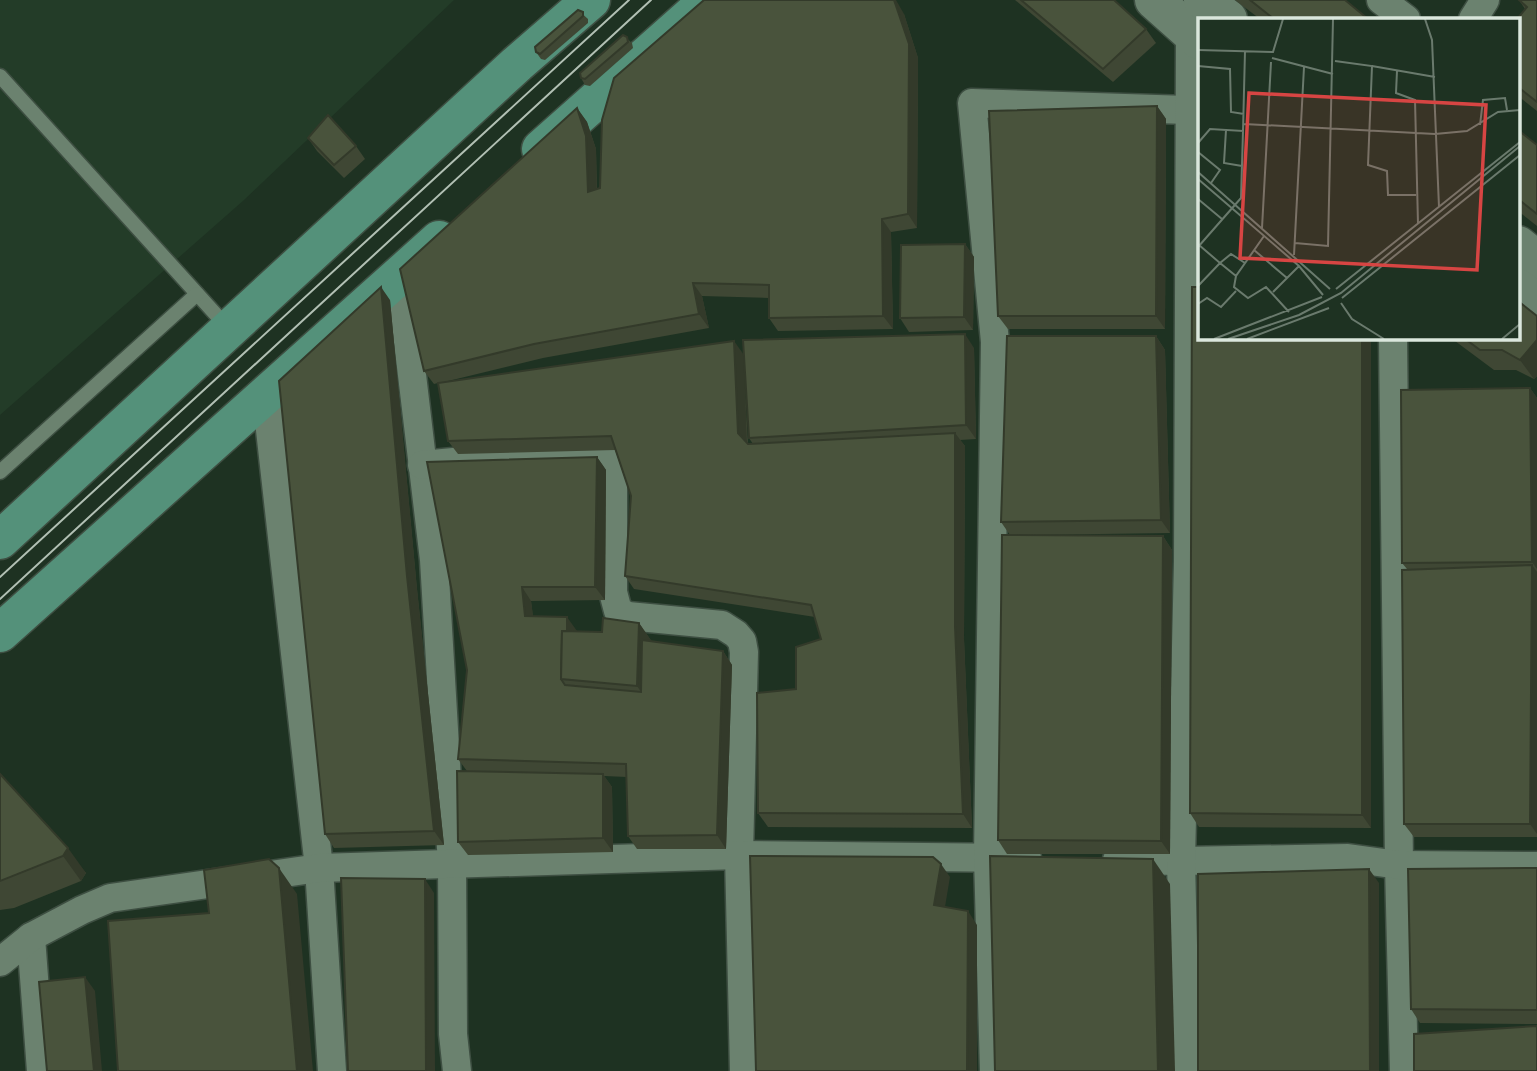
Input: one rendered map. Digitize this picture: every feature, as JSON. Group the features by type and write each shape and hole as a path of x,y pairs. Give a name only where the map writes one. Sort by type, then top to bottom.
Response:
{"main road":[{"path":"0,540 506,74 591,0"},
{"path":"512,174 709,0"},
{"path":"1154,0 1197,24"},
{"path":"0,633 461,220"},
{"path":"1520,247 1537,260"},
{"path":"1520,290 1537,303"}],"street":[{"path":"1381,0 1405,18"},
{"path":"1474,18 1485,0"},
{"path":"1186,1071 1181,861 1188,561 1188,110 1197,24"},
{"path":"993,1071 988,858 995,342 972,103 1188,110"},
{"path":"400,274 434,561 452,865 453,1034 457,1071"},
{"path":"1393,340 1404,1071"},
{"path":"267,394 319,868 332,1071"},
{"path":"422,465 558,452 606,453 613,465 613,592 618,611 628,616 722,625 742,641 744,652 739,855 744,1071"},
{"path":"0,962 31,937 110,898 319,868 739,855 1181,861 1348,858 1399,865 1537,866"},
{"path":"31,937 41,1071"}],"lane":[{"path":"0,76 230,330"},
{"path":"0,472 197,294"}],"shaded area":[{"path":"0,0 454,0 244,200 0,415"}],"building":[{"path":"704,0 894,0 909,44 908,214 882,219 883,316 769,318 769,285 693,283 699,314 534,344 424,371 400,269 577,108 586,136 588,192 600,188 602,120 614,78"},
{"path":"1021,0 1114,0 1146,29 1103,69"},
{"path":"1250,0 1345,0 1367,18 1273,18"},
{"path":"1519,0 1537,0 1537,102 1520,89 1520,18 1518,18 1527,7"},
{"path":"578,10 583,12 583,16 540,54 536,52 535,47"},
{"path":"623,35 628,42 585,79 581,78 580,73"},
{"path":"1157,106 1156,316 998,316 989,111"},
{"path":"328,115 356,146 334,165 308,138"},
{"path":"1520,132 1537,145 1537,214 1520,201"},
{"path":"965,244 964,317 900,318 901,245"},
{"path":"381,287 407,576 434,831 325,834 279,381"},
{"path":"1192,287 1198,287 1198,340 1362,340 1362,815 1190,813"},
{"path":"1520,303 1537,316 1537,340 1520,360 1502,350 1480,350 1467,340 1520,340"},
{"path":"965,334 966,425 749,438 743,340"},
{"path":"1007,336 1156,336 1161,520 1001,522"},
{"path":"734,341 738,433 748,444 955,433 955,626 963,814 758,813 757,693 796,689 796,647 821,639 811,605 625,576 631,496 611,436 448,441 438,383"},
{"path":"1530,388 1532,562 1402,563 1401,390"},
{"path":"597,457 595,587 522,587 525,616 567,617 567,631 562,631 561,679 565,685 641,692 642,640 723,651 717,835 628,836 626,764 458,759 467,670 427,462"},
{"path":"1002,535 1163,536 1161,841 998,840"},
{"path":"1532,565 1530,824 1404,824 1402,570"},
{"path":"603,618 639,623 637,686 561,679 562,631 602,632"},
{"path":"457,771 603,774 603,838 458,842"},
{"path":"0,774 68,848 63,856 0,881"},
{"path":"750,856 933,857 941,864 934,905 968,911 967,1071 756,1071"},
{"path":"990,856 1153,859 1158,1071 995,1071"},
{"path":"269,859 279,868 297,1071 118,1071 108,921 209,913 204,870"},
{"path":"1537,868 1537,1010 1411,1009 1408,869"},
{"path":"1369,869 1370,1071 1198,1071 1198,874"},
{"path":"341,878 425,879 426,1071 348,1071"},
{"path":"85,977 94,1071 47,1071 39,982"},
{"path":"1537,1026 1537,1071 1414,1071 1414,1034"}],"tram line":[{"path":"0,577 629,0"},
{"path":"0,599 651,0"}]}
